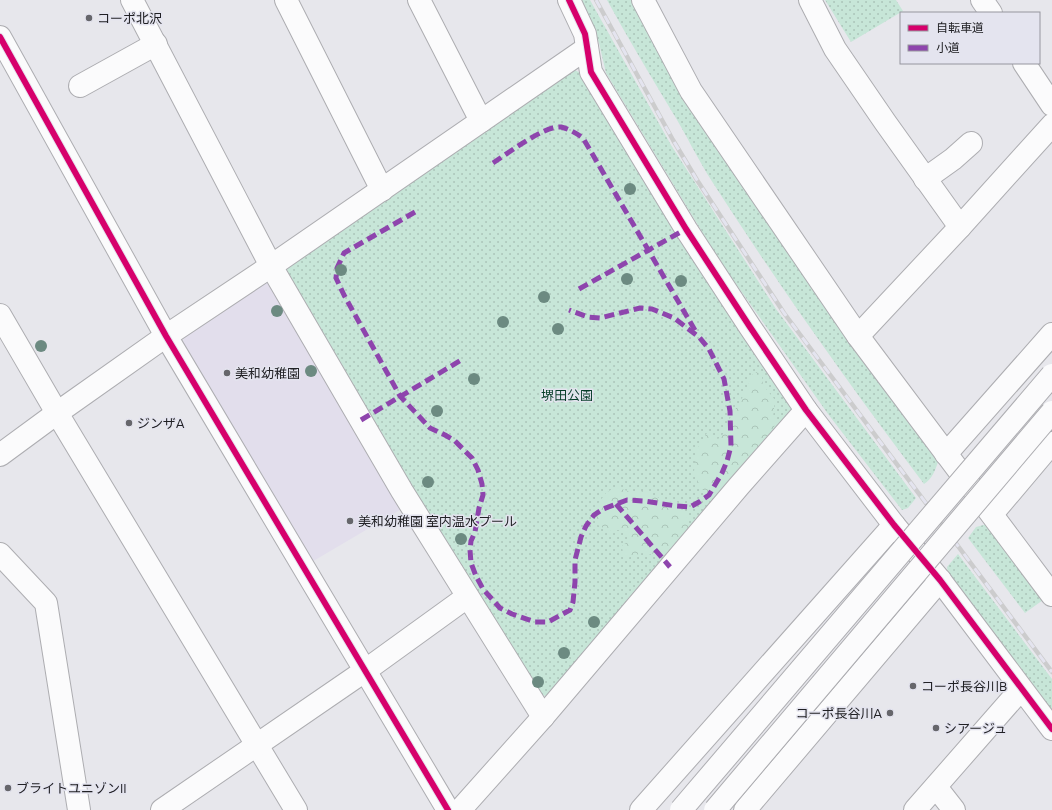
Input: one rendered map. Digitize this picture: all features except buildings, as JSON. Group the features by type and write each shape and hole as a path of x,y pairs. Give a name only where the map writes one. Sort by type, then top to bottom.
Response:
{"street":[{"path":"132,0 271,266 394,478 543,717"},
{"path":"286,0 382,190"},
{"path":"419,0 481,120"},
{"path":"568,0 585,34 591,72 595,79 686,229 806,410 894,525 940,580 1052,729"},
{"path":"643,0 692,90 858,336 1052,595"},
{"path":"810,0 835,49 960,227"},
{"path":"982,0 990,12"},
{"path":"0,37 166,336 448,810"},
{"path":"80,86 156,44"},
{"path":"0,455 57,412 166,336 271,266 587,48"},
{"path":"1025,64 1052,105"},
{"path":"858,336 960,227 1052,125"},
{"path":"925,179 953,159 971,142"},
{"path":"0,314 57,412 296,810"},
{"path":"946,454 1052,334"},
{"path":"681,810 1052,375"},
{"path":"460,810 543,717 734,492 806,410"},
{"path":"715,810 1052,412"},
{"path":"992,514 1052,443"},
{"path":"641,810 894,525"},
{"path":"0,554 46,603 79,810"},
{"path":"745,810 940,580"},
{"path":"162,810 366,670 467,597"},
{"path":"915,810 1021,689"},
{"path":"936,787 954,810"}],"shaded area":[{"path":"263,281 272,287 405,507 310,563 182,345 186,331"}],"green space":[{"path":"577,0 590,0 671,145 776,309 916,498 908,508 902,510 828,414 719,260 606,73 599,43"},
{"path":"607,0 633,0 888,393 938,462 931,477 924,484 869,410 763,260 708,174"},
{"path":"825,0 896,0 903,11 851,42"},
{"name":"堺田公園","path":"569,70 575,70 582,74 792,407 791,416 551,695 544,696 535,690 286,280 285,268"},
{"path":"757,372 762,377 763,385 775,400 773,417 776,422 772,432 720,503 711,501 699,485 694,472 696,450 707,433 718,439 724,433 726,425 748,388 750,376"},
{"path":"615,487 634,493 643,491 664,500 679,503 689,521 688,532 667,555 661,551 648,555 642,553 627,558 623,554 622,546 629,540 628,533 618,530 609,531 598,525 594,509 606,493"},
{"path":"987,524 1043,600 1025,613 968,538 976,527"},
{"path":"958,554 1052,679 1052,711 948,573 947,567"}],"railway":[{"path":"596,0 673,140 697,180 784,313 1052,672"}],"marked path":[{"path":"493,163 536,135 554,128 561,127 567,129 583,138 696,332"},
{"path":"415,212 344,253 337,268 336,278 400,396 430,428 455,441 472,458 478,470 483,495 470,550 471,563 483,589 500,608 535,622 548,622 570,610 573,602 575,560 581,537 586,526 594,515 603,509 627,500 690,507 709,495 722,473 731,446 730,411 724,379 709,349 699,337 674,318 652,309 640,308 600,318 588,317 569,310"},
{"path":"579,289 686,229"},
{"path":"361,420 463,359"},
{"path":"616,504 670,567"}],"cycle path":[{"path":"569,0 585,34 591,72 686,229 750,327 806,410 894,525 940,580 1052,729"},
{"path":"0,37 166,336 448,810"}],"place":[{"name":"コーポ北沢","path":"89,18"},
{"name":"美和幼稚園","path":"227,373"},
{"name":"ジンザA","path":"129,423"},
{"name":"美和幼稚園 室内温水プール","path":"350,521"},
{"name":"コーポ長谷川B","path":"913,686"},
{"name":"コーポ長谷川A","path":"890,713"},
{"name":"シアージュ","path":"936,728"},
{"name":"ブライトユニゾンII","path":"8,788"}]}
